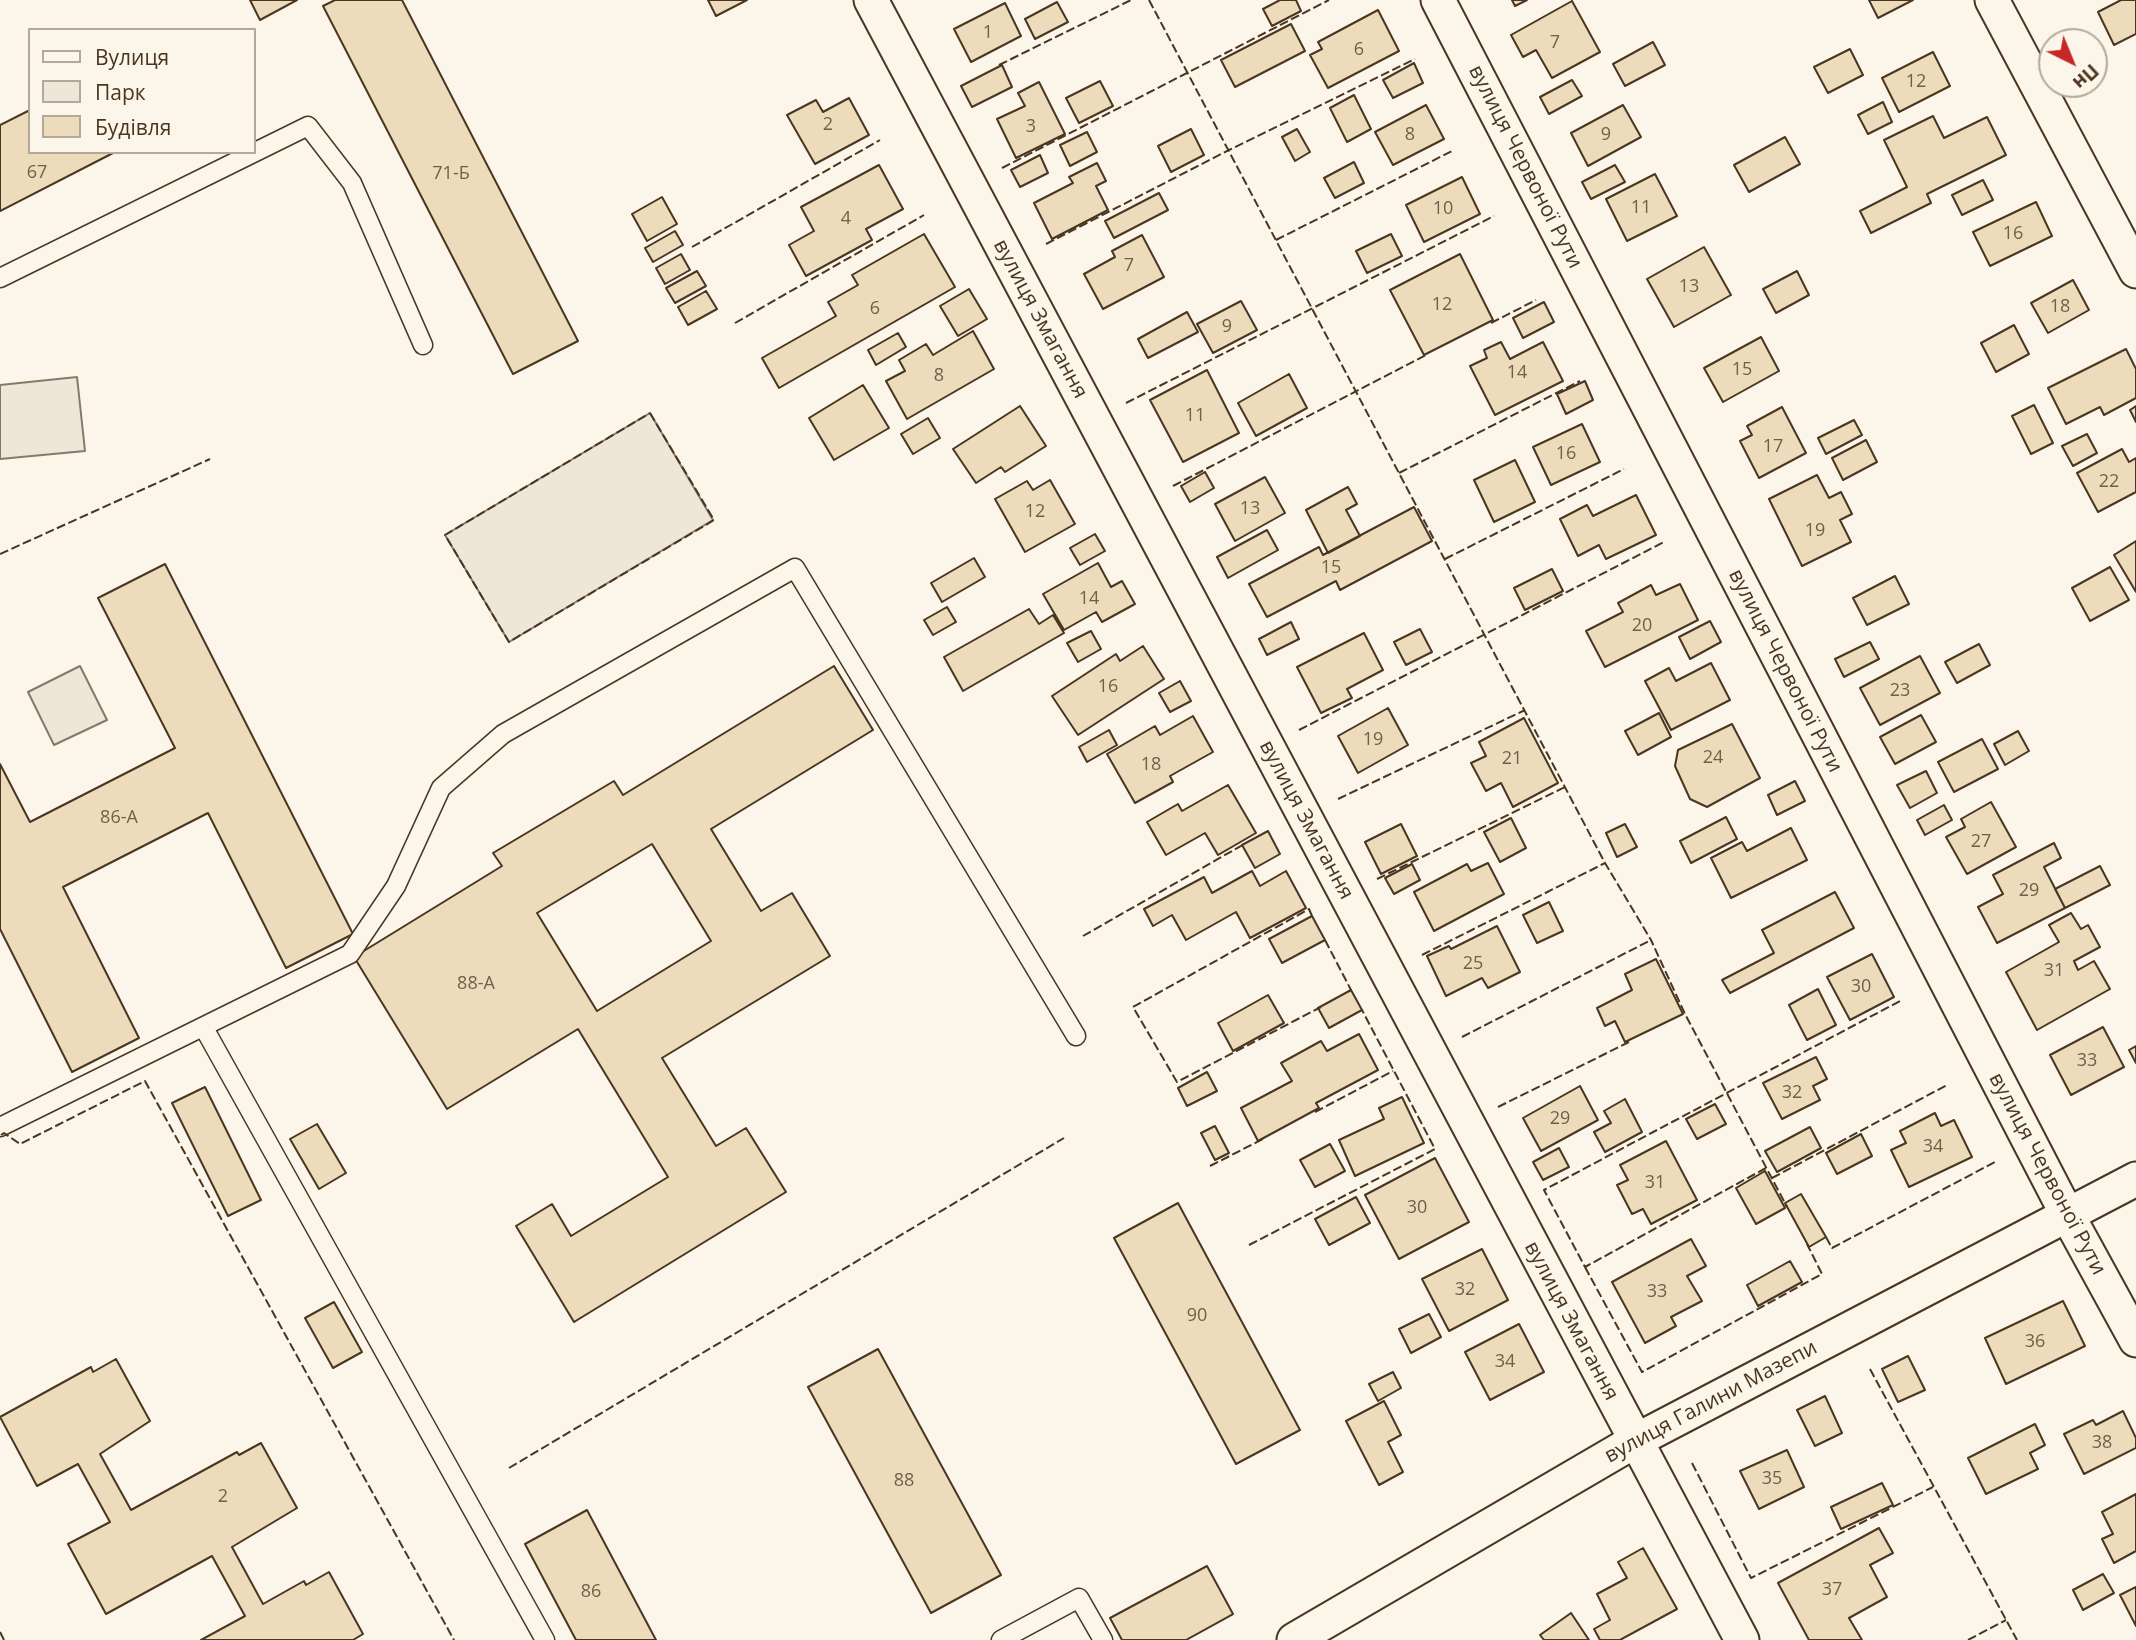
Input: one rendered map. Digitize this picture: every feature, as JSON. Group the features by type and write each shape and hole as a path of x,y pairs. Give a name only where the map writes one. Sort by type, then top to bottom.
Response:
{"street":[{"name":"вулиця Змагання","path":"871,0 1742,1640"},
{"name":"вулиця Червоної Рути","path":"1438,0 2068,1216 2136,1340"},
{"path":"1992,0 2136,271"},
{"name":"вулиця Галини Мазепи","path":"1308,1637 1634,1441 2136,1179"}],"lane":[{"path":"256,152 308,126 352,183 424,345"},
{"path":"0,278 251,154"},
{"path":"0,1127 350,954 396,886 441,788 503,734 795,568 1076,1036"},
{"path":"204,1028 545,1640"},
{"path":"1001,1640 1079,1598 1103,1640"}],"green space":[{"path":"77,377 85,451 0,459 0,385"},
{"path":"650,413 713,520 509,642 445,535"},
{"path":"80,666 107,720 54,745 28,692"}],"building":[{"path":"250,0 297,0 260,20"},
{"path":"335,0 402,0 578,341 513,374 323,6"},
{"path":"708,0 747,0 716,16"},
{"path":"1280,0 1296,0 1301,11 1272,26 1263,9"},
{"path":"1512,0 1527,0 1515,6"},
{"path":"1869,0 1913,0 1878,18"},
{"path":"2121,0 2136,0 2136,34 2114,45 2098,12"},
{"path":"1572,1 1600,52 1552,78 1536,50 1523,57 1511,35"},
{"path":"1057,2 1068,22 1035,39 1025,19"},
{"path":"1005,3 1021,36 971,62 954,29"},
{"path":"1378,10 1399,51 1328,88 1310,55 1322,49 1318,42"},
{"path":"1291,24 1305,51 1235,87 1221,60"},
{"path":"1653,42 1665,65 1625,86 1613,64"},
{"path":"1850,49 1863,75 1828,93 1814,67"},
{"path":"1933,52 1950,86 1899,112 1882,78"},
{"path":"1414,63 1423,83 1393,98 1383,80"},
{"path":"1002,65 1012,87 972,107 961,86"},
{"path":"1572,80 1582,96 1549,114 1540,97"},
{"path":"1100,81 1113,106 1079,123 1066,98"},
{"path":"1039,82 1065,134 1016,158 997,119 1025,106 1018,93"},
{"path":"1354,95 1371,129 1347,142 1330,108"},
{"path":"849,98 869,135 815,164 787,115 816,100 823,112"},
{"path":"1883,102 1892,122 1868,134 1858,115"},
{"path":"1426,105 1444,139 1393,165 1375,132"},
{"path":"1623,105 1641,137 1588,166 1571,133"},
{"path":"28,111 28,154 111,154 0,211 0,125"},
{"path":"1933,116 1944,138 1987,117 2006,155 1927,194 1931,203 1871,233 1860,211 1907,187 1884,140"},
{"path":"1191,129 1204,155 1171,172 1158,146"},
{"path":"1297,129 1310,152 1295,161 1282,137"},
{"path":"1087,132 1097,152 1070,166 1060,145"},
{"path":"1785,137 1800,164 1749,192 1734,165"},
{"path":"1040,155 1048,173 1020,187 1011,170"},
{"path":"1354,162 1364,183 1335,198 1324,178"},
{"path":"1097,163 1106,181 1096,186 1108,210 1052,239 1034,203 1073,183 1069,177"},
{"path":"879,165 903,209 866,229 872,240 806,276 789,245 814,231 801,207"},
{"path":"1615,165 1625,182 1591,199 1582,182"},
{"path":"1655,174 1677,216 1627,241 1606,199"},
{"path":"1462,177 1480,214 1424,242 1406,205"},
{"path":"1983,180 1993,200 1962,215 1952,195"},
{"path":"1159,193 1168,210 1114,238 1105,221"},
{"path":"662,197 677,224 647,241 632,214"},
{"path":"2036,202 2052,236 1990,266 1973,232"},
{"path":"675,231 683,245 653,262 645,248"},
{"path":"924,234 955,287 779,388 762,358 836,316 828,302 858,285 852,275"},
{"path":"1391,234 1402,256 1367,273 1356,251"},
{"path":"1142,235 1164,277 1103,309 1084,274 1115,257 1112,251"},
{"path":"1704,247 1731,295 1674,327 1647,279"},
{"path":"681,254 690,270 665,284 656,268"},
{"path":"1460,254 1493,320 1424,355 1390,290"},
{"path":"697,271 706,286 675,303 666,288"},
{"path":"1797,271 1809,295 1776,313 1763,289"},
{"path":"2073,280 2089,310 2048,333 2031,303"},
{"path":"969,289 987,319 958,336 940,306"},
{"path":"706,291 717,309 688,325 678,307"},
{"path":"1241,301 1257,330 1213,353 1197,324"},
{"path":"1544,302 1554,322 1523,338 1513,318"},
{"path":"1187,312 1198,332 1148,358 1138,339"},
{"path":"2014,325 2029,354 1996,372 1981,343"},
{"path":"973,331 994,369 907,419 886,381 905,371 899,360 926,344 933,355"},
{"path":"898,333 906,347 876,365 868,350"},
{"path":"1761,337 1779,371 1723,402 1704,368"},
{"path":"1501,342 1510,359 1543,342 1563,381 1495,415 1470,366 1487,358 1484,350"},
{"path":"2126,349 2136,369 2136,398 2104,415 2100,407 2066,424 2048,388"},
{"path":"1207,370 1239,433 1183,462 1150,400"},
{"path":"1289,374 1307,408 1256,436 1238,403"},
{"path":"1585,381 1593,400 1566,414 1557,394"},
{"path":"863,385 889,428 834,460 809,418"},
{"path":"2034,405 2053,443 2031,454 2012,416"},
{"path":"1020,406 1046,446 1005,472 1001,467 976,483 953,449"},
{"path":"2136,406 2136,422 2130,410"},
{"path":"1782,407 1806,453 1759,478 1740,441 1752,435 1747,426"},
{"path":"928,418 940,438 913,454 901,434"},
{"path":"1854,420 1862,435 1826,454 1818,438"},
{"path":"1582,424 1600,462 1551,485 1533,447"},
{"path":"2087,434 2097,453 2073,466 2062,446"},
{"path":"1866,440 1877,462 1843,480 1832,458"},
{"path":"2122,449 2129,462 2136,458 2136,492 2098,512 2077,473"},
{"path":"1515,460 1535,502 1494,522 1474,480"},
{"path":"1205,472 1214,488 1190,502 1181,486"},
{"path":"1817,475 1829,498 1841,492 1852,514 1840,520 1851,542 1802,566 1769,499"},
{"path":"1265,477 1285,513 1235,541 1215,504"},
{"path":"1050,480 1075,524 1025,552 995,499 1027,481 1033,490"},
{"path":"1348,487 1357,504 1346,510 1360,536 1328,553 1306,510"},
{"path":"1636,495 1656,535 1606,559 1599,545 1578,556 1560,519 1587,505 1593,516"},
{"path":"1414,507 1432,541 1340,590 1336,581 1267,617 1249,584 1319,547 1323,555"},
{"path":"1267,530 1278,550 1228,578 1217,557"},
{"path":"1095,534 1105,551 1080,565 1070,548"},
{"path":"2136,541 2136,592 2114,555"},
{"path":"974,558 985,577 942,602 931,583"},
{"path":"1098,563 1111,587 1122,581 1135,604 1102,622 1096,612 1064,630 1043,594"},
{"path":"165,564 353,934 286,968 208,813 63,887 139,1038 72,1072 0,929 0,764 30,822 175,748 98,598"},
{"path":"2110,567 2129,600 2090,621 2072,588"},
{"path":"1552,569 1563,591 1525,610 1514,588"},
{"path":"1895,576 1909,604 1867,625 1853,598"},
{"path":"1680,584 1698,620 1605,667 1586,631 1623,612 1618,603 1651,585 1656,595"},
{"path":"947,607 956,622 933,635 924,620"},
{"path":"1029,609 1039,624 1053,615 1064,633 963,691 944,657"},
{"path":"1710,621 1721,642 1690,659 1679,637"},
{"path":"1291,622 1299,639 1267,655 1259,639"},
{"path":"1420,629 1432,652 1406,665 1394,642"},
{"path":"1091,631 1101,649 1078,662 1067,643"},
{"path":"1364,633 1383,670 1347,689 1352,698 1321,713 1297,667"},
{"path":"1870,642 1879,659 1844,677 1835,659"},
{"path":"1979,644 1990,665 1957,683 1945,662"},
{"path":"1143,646 1164,679 1078,735 1052,696 1116,654 1120,661"},
{"path":"1920,656 1940,693 1880,725 1860,688"},
{"path":"1711,663 1730,700 1671,730 1645,681 1669,668 1676,681"},
{"path":"834,666 873,730 711,829 761,911 792,893 830,956 662,1058 716,1146 746,1128 786,1192 574,1322 516,1226 552,1204 571,1236 668,1177 578,1029 447,1109 354,957 502,866 493,853 614,781 623,795","holes":["652,844 711,941 597,1011 537,913"]},
{"path":"1180,681 1191,701 1170,712 1159,693"},
{"path":"1388,708 1408,745 1358,773 1338,736"},
{"path":"1659,713 1671,737 1638,755 1625,731"},
{"path":"1921,715 1936,742 1895,764 1880,737"},
{"path":"1193,716 1213,752 1170,776 1173,782 1135,803 1107,754 1155,726 1160,735"},
{"path":"1524,718 1558,783 1513,807 1501,783 1486,791 1471,763 1486,756 1479,742"},
{"path":"1732,724 1760,778 1707,807 1690,799 1675,766 1678,750"},
{"path":"1109,730 1117,745 1087,762 1079,747"},
{"path":"2018,731 2029,751 2005,765 1994,744"},
{"path":"1982,739 1998,769 1954,792 1938,762"},
{"path":"1926,771 1937,793 1910,808 1897,785"},
{"path":"1795,781 1805,801 1777,815 1768,795"},
{"path":"1228,785 1256,833 1218,855 1205,833 1166,855 1147,822 1178,804 1182,811"},
{"path":"1991,802 2016,847 1967,874 1946,837 1965,827 1961,819"},
{"path":"1944,805 1952,820 1925,835 1917,820"},
{"path":"1726,817 1737,839 1691,863 1680,841"},
{"path":"1511,818 1526,848 1500,862 1484,832"},
{"path":"1401,824 1417,856 1381,874 1365,842"},
{"path":"1625,824 1637,847 1617,857 1606,833"},
{"path":"1791,828 1807,860 1731,898 1711,858 1742,842 1747,851"},
{"path":"1268,831 1280,854 1255,868 1242,845"},
{"path":"2054,843 2061,858 2044,867 2065,908 1997,943 1978,907 2003,894 1993,875"},
{"path":"1488,863 1504,894 1434,931 1414,892 1467,864 1471,871"},
{"path":"1412,864 1420,880 1394,894 1385,878"},
{"path":"2100,866 2110,885 2065,908 2055,889"},
{"path":"1252,871 1260,886 1286,871 1306,908 1250,938 1236,912 1186,940 1172,915 1153,926 1144,909 1204,877 1212,893"},
{"path":"1835,892 1854,928 1730,993 1722,980 1774,953 1762,930"},
{"path":"1549,902 1563,931 1537,943 1523,915"},
{"path":"2071,913 2081,929 2088,925 2100,947 2074,961 2078,970 2094,961 2110,989 2037,1030 2006,972 2059,942 2049,925"},
{"path":"1312,916 1325,940 1282,963 1269,939"},
{"path":"1497,926 1520,972 1488,988 1482,978 1446,996 1427,956 1449,946 1451,949"},
{"path":"1872,954 1894,997 1850,1020 1827,977"},
{"path":"1656,959 1683,1014 1625,1042 1615,1021 1605,1026 1597,1008 1632,990 1625,974"},
{"path":"1818,989 1836,1025 1807,1040 1789,1005"},
{"path":"1351,990 1362,1010 1329,1028 1318,1008"},
{"path":"1268,995 1284,1023 1233,1051 1218,1023"},
{"path":"2103,1027 2124,1067 2071,1095 2050,1055"},
{"path":"1359,1034 1378,1070 1316,1103 1319,1108 1258,1141 1241,1108 1292,1081 1281,1063 1321,1041 1327,1051"},
{"path":"2136,1046 2136,1063 2129,1050"},
{"path":"1816,1057 1827,1079 1813,1086 1820,1100 1782,1119 1763,1083"},
{"path":"1207,1072 1217,1091 1187,1106 1178,1088"},
{"path":"1580,1086 1598,1120 1541,1151 1523,1118"},
{"path":"205,1087 261,1200 228,1216 172,1103"},
{"path":"1402,1097 1424,1143 1355,1176 1339,1140 1384,1119 1379,1108"},
{"path":"1625,1099 1642,1132 1605,1152 1594,1132 1611,1123 1604,1111"},
{"path":"1715,1104 1726,1124 1697,1139 1686,1119"},
{"path":"1935,1113 1941,1126 1954,1120 1972,1157 1909,1187 1891,1150 1906,1143 1900,1131"},
{"path":"317,1124 346,1173 319,1189 290,1139"},
{"path":"1215,1126 1229,1153 1215,1160 1201,1133"},
{"path":"1810,1127 1821,1148 1777,1172 1765,1151"},
{"path":"1861,1134 1872,1156 1837,1174 1826,1153"},
{"path":"1666,1141 1697,1200 1651,1224 1643,1209 1632,1214 1617,1185 1628,1180 1620,1165"},
{"path":"1330,1144 1345,1171 1315,1187 1300,1160"},
{"path":"1559,1148 1569,1167 1543,1180 1533,1162"},
{"path":"1435,1158 1469,1222 1399,1259 1365,1195"},
{"path":"1765,1171 1785,1208 1756,1224 1736,1188"},
{"path":"1801,1194 1826,1237 1809,1247 1785,1203"},
{"path":"1356,1197 1370,1223 1329,1245 1315,1219"},
{"path":"1178,1203 1300,1430 1236,1464 1114,1238"},
{"path":"1691,1239 1706,1266 1687,1276 1702,1301 1671,1317 1676,1326 1645,1343 1612,1282"},
{"path":"1482,1249 1508,1300 1449,1331 1422,1279"},
{"path":"1790,1261 1802,1282 1758,1306 1747,1285"},
{"path":"2063,1301 2085,1346 2006,1384 1985,1338"},
{"path":"334,1302 362,1352 333,1368 305,1318"},
{"path":"1429,1314 1441,1337 1411,1353 1399,1329"},
{"path":"1519,1324 1544,1372 1490,1400 1465,1352"},
{"path":"878,1349 1001,1575 931,1613 808,1387"},
{"path":"1908,1356 1925,1390 1898,1402 1882,1369"},
{"path":"116,1359 150,1421 100,1454 131,1510 237,1452 239,1455 261,1443 297,1508 232,1547 263,1604 304,1581 306,1585 329,1572 363,1634 353,1640 201,1640 245,1616 212,1556 106,1614 68,1544 110,1522 78,1464 37,1486 0,1417 91,1367 93,1372"},
{"path":"1393,1372 1401,1388 1378,1401 1369,1384"},
{"path":"1825,1396 1842,1433 1815,1446 1797,1410"},
{"path":"1384,1401 1401,1435 1388,1442 1403,1472 1379,1485 1346,1421"},
{"path":"2123,1411 2136,1438 2136,1448 2084,1474 2064,1434 2093,1420 2096,1425"},
{"path":"2035,1424 2045,1445 2030,1453 2038,1469 1986,1494 1968,1458"},
{"path":"1787,1450 1804,1487 1759,1509 1740,1471"},
{"path":"1882,1483 1893,1505 1841,1529 1831,1507"},
{"path":"2136,1494 2136,1551 2114,1563 2102,1539 2113,1534 2102,1512"},
{"path":"587,1510 656,1640 576,1640 525,1544"},
{"path":"1879,1528 1893,1553 1870,1565 1887,1597 1849,1618 1862,1640 1809,1640 1778,1583"},
{"path":"1643,1548 1677,1609 1620,1640 1600,1640 1594,1629 1610,1620 1597,1594 1627,1578 1618,1562"},
{"path":"1207,1566 1233,1614 1186,1640 1122,1640 1110,1618"},
{"path":"2103,1574 2114,1593 2083,1610 2073,1590"},
{"path":"2136,1587 2136,1626 2120,1595"},
{"path":"1571,1613 1589,1640 1544,1640 1540,1635"}],"fence":[{"path":"999,65 1131,0"},
{"path":"1149,0 1605,863 1651,940 1685,1014 1787,1207"},
{"path":"1002,168 1329,0"},
{"path":"1046,244 1415,59"},
{"path":"692,247 880,140"},
{"path":"1276,240 1454,150"},
{"path":"735,323 924,215"},
{"path":"1126,403 1494,216"},
{"path":"1491,323 1536,300"},
{"path":"1173,486 1428,354"},
{"path":"1399,473 1580,381"},
{"path":"650,413 714,520 509,642 445,535 650,413"},
{"path":"0,554 210,459"},
{"path":"1445,559 1624,469"},
{"path":"1299,730 1664,542"},
{"path":"1338,799 1525,710"},
{"path":"1377,879 1565,787"},
{"path":"1083,936 1246,843"},
{"path":"1422,955 1605,863"},
{"path":"1312,916 1309,909 1133,1007 1177,1082 1321,1007"},
{"path":"1325,940 1351,990 1348,992"},
{"path":"1462,1037 1651,940"},
{"path":"1766,1168 1585,1267 1544,1190 1900,1001"},
{"path":"1249,1245 1435,1149 1362,1010"},
{"path":"1498,1107 1629,1042"},
{"path":"1315,1112 1393,1071"},
{"path":"1,1135 4,1133 20,1144 145,1081 454,1640"},
{"path":"1772,1178 1947,1085"},
{"path":"509,1468 1064,1138"},
{"path":"1210,1166 1263,1139"},
{"path":"1826,1237 1832,1248 1995,1162"},
{"path":"1585,1267 1642,1372 1822,1274 1807,1244"},
{"path":"1870,1369 2017,1640"},
{"path":"1692,1463 1751,1578 1933,1487"},
{"path":"1968,1640 2006,1620"},
{"path":"0,1632 4,1640"}]}
